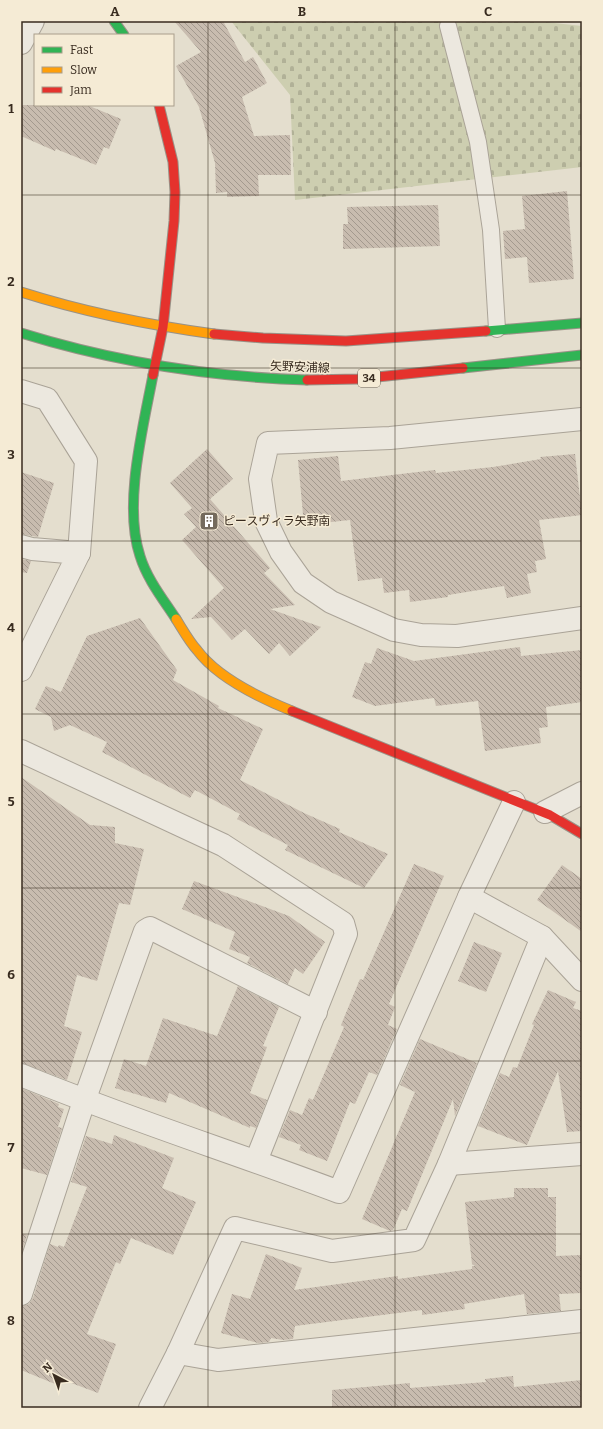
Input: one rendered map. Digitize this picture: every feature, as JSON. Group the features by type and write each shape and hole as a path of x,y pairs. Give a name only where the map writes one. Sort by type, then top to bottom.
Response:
{"main road":[{"path":"114,21 123,34"},
{"path":"159,106 173,162 175,192 174,221 163,327 137,459 133,529 140,557 154,585 197,651 220,673 276,704 514,802 545,812 575,828 582,834"},
{"path":"21,292 102,315 163,327 224,336 271,339 348,341 582,323"},
{"name":"矢野安浦線","path":"21,333 93,353 156,366 234,376 284,379 349,380 582,355"}],"street":[{"path":"21,44 33,21"},
{"path":"21,391 47,399 86,462 79,553 21,670"},
{"path":"582,419 390,438 268,443 260,479 266,521 281,552 303,583 331,602 365,618 394,630 421,635 457,636 582,618"},
{"path":"21,546 32,549 79,553"},
{"path":"21,751 224,845 343,923 346,934 256,1160"},
{"path":"545,812 582,793"},
{"path":"21,1075 84,1101 256,1160 339,1192 469,897 514,802"},
{"path":"469,897 542,937 582,980"},
{"path":"21,1294 84,1101 145,932 150,928 316,1012"},
{"path":"150,1408 178,1354 235,1228 332,1251 414,1240 449,1164 542,937"},
{"path":"449,1164 582,1154"},
{"path":"178,1354 218,1360 582,1321"}],"lane":[{"path":"448,26 478,142 490,230 497,330"}],"green space":[{"path":"231,21 536,21 582,26 582,167 295,200 290,95"}],"building":[{"path":"174,21 223,21 245,62 253,57 267,83 242,97 254,136 290,135 291,175 258,175 259,196 227,197 227,192 216,193 215,163 199,107 176,66 201,52"},
{"path":"21,105 89,106 121,119 109,149 104,147 96,165 56,149 55,151 21,136"},
{"path":"567,191 574,279 529,283 527,257 505,259 503,231 525,229 522,196"},
{"path":"438,205 440,246 343,249 343,224 348,224 347,207"},
{"path":"207,449 233,479 210,499 270,568 264,573 295,605 270,609 321,627 290,656 279,643 269,654 245,629 232,640 211,617 191,619 224,588 182,540 196,527 184,514 192,508 170,483"},
{"path":"575,454 582,515 539,520 546,559 535,561 537,572 527,574 531,593 507,598 504,586 448,595 448,597 410,602 409,590 384,593 382,578 358,581 350,520 304,525 298,460 338,456 341,481 435,470 436,473 493,467 541,459 540,457"},
{"path":"21,472 54,483 38,537 21,534"},
{"path":"21,559 31,561 27,573 21,572"},
{"path":"140,618 177,670 173,680 219,706 218,708 263,729 240,780 304,813 340,829 339,832 388,854 364,888 285,850 288,845 237,819 240,814 195,790 190,798 102,752 107,742 70,725 54,731 51,717 35,709 46,686 61,692 87,636"},
{"path":"520,647 521,656 582,650 582,702 546,707 548,727 539,728 541,743 485,751 478,701 436,706 434,698 375,706 352,697 365,662 371,664 377,648 414,661"},
{"path":"21,777 90,825 115,827 115,843 144,849 130,905 119,903 97,981 77,975 64,1026 82,1032 67,1080 21,1063"},
{"path":"414,864 444,876 389,1004 395,1007 388,1025 397,1029 377,1075 369,1072 355,1104 350,1102 327,1161 299,1150 301,1145 279,1137 290,1110 302,1115 309,1098 313,1100 344,1027 341,1025 360,979 363,980"},
{"path":"562,865 582,879 582,932 537,900"},
{"path":"194,881 289,916 325,942 303,974 295,968 288,984 247,963 250,957 229,949 235,932 182,909"},
{"path":"474,942 502,953 486,992 458,981"},
{"path":"238,986 279,1007 263,1046 267,1047 250,1093 267,1100 256,1128 250,1126 250,1128 169,1093 166,1103 115,1088 124,1059 146,1066 163,1018 217,1036"},
{"path":"548,990 576,1002 573,1008 582,1011 582,1131 567,1132 558,1071 527,1145 478,1126 500,1073 509,1077 513,1067 517,1068 534,1025 532,1024"},
{"path":"420,1039 477,1063 455,1116 453,1099 407,1211 402,1209 393,1230 390,1231 362,1219 415,1092 400,1085"},
{"path":"21,1088 59,1104 58,1107 64,1109 58,1127 62,1128 47,1175 21,1168"},
{"path":"114,1135 174,1158 162,1188 196,1202 173,1255 131,1238 120,1264 116,1262 87,1334 116,1344 98,1393 58,1378 55,1384 21,1370 21,1306 29,1304 33,1298 50,1244 58,1247 59,1245 64,1247 87,1187 71,1182 86,1136 112,1144"},
{"path":"514,1188 548,1188 548,1197 556,1197 556,1256 582,1255 582,1293 559,1294 561,1311 527,1314 524,1294 464,1304 465,1309 422,1315 422,1310 295,1326 293,1339 283,1340 271,1338 269,1342 258,1343 221,1333 232,1294 250,1299 266,1254 302,1268 294,1290 398,1276 398,1279 472,1269 472,1266 475,1266 472,1264 465,1202 514,1197"},
{"path":"21,1233 27,1235 21,1254"},
{"path":"513,1376 514,1387 582,1380 582,1408 332,1408 332,1390 410,1383 410,1388 486,1382 485,1379"}],"traffic: fast":[{"path":"114,21 123,34"},
{"path":"486,331 582,323"},
{"path":"21,333 92,352 162,366 234,375 307,380"},
{"path":"463,368 582,355"},
{"path":"153,375 136,466 133,514 135,536 140,556 147,573 176,619"}],"traffic: slow":[{"path":"21,292 68,306 116,317 214,334"},
{"path":"176,619 194,647 206,660 227,678 266,700 292,711"}],"traffic: jam":[{"path":"153,375 163,327 174,221 175,192 173,162 159,106"},
{"path":"214,334 263,338 346,341 486,331"},
{"path":"307,380 358,379 463,368"},
{"path":"292,711 550,815 582,834"}],"place":[{"name":"ピースヴィラ矢野南","path":"209,521"}]}
